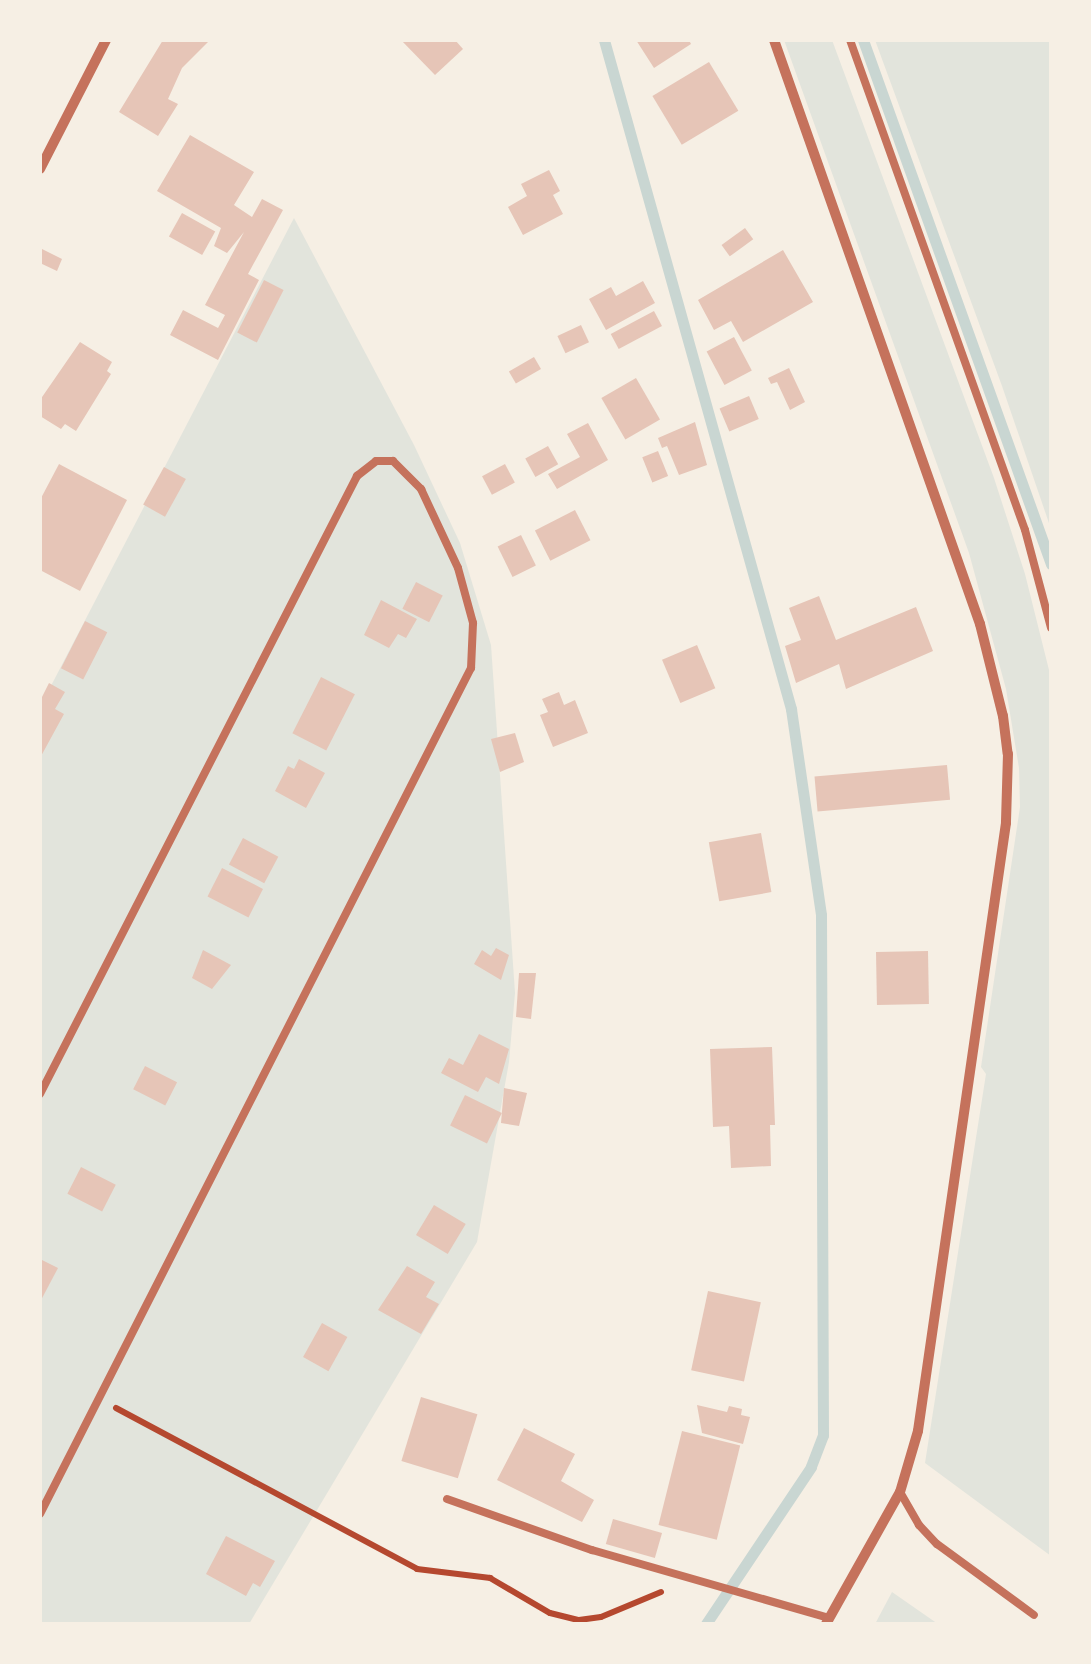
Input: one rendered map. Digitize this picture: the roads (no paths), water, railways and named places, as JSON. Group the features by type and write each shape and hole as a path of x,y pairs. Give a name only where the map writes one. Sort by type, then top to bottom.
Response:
{"street":[{"path":"40,169 106,40"},
{"path":"774,40 980,624 1008,754 1006,823 918,1432 900,1492 827,1621"}],"lane":[{"path":"850,40 1025,530 1051,628"},
{"path":"40,1094 357,476 376,461 399,464 421,488 461,578 473,623 471,668 40,1514"},
{"path":"900,1492 918,1525 936,1544 1034,1615"},
{"path":"447,1499 827,1621"}],"waterway":[{"path":"604,40 791,709 821,915 823,1435 811,1467 706,1624"},
{"path":"863,40 1051,564"}]}
